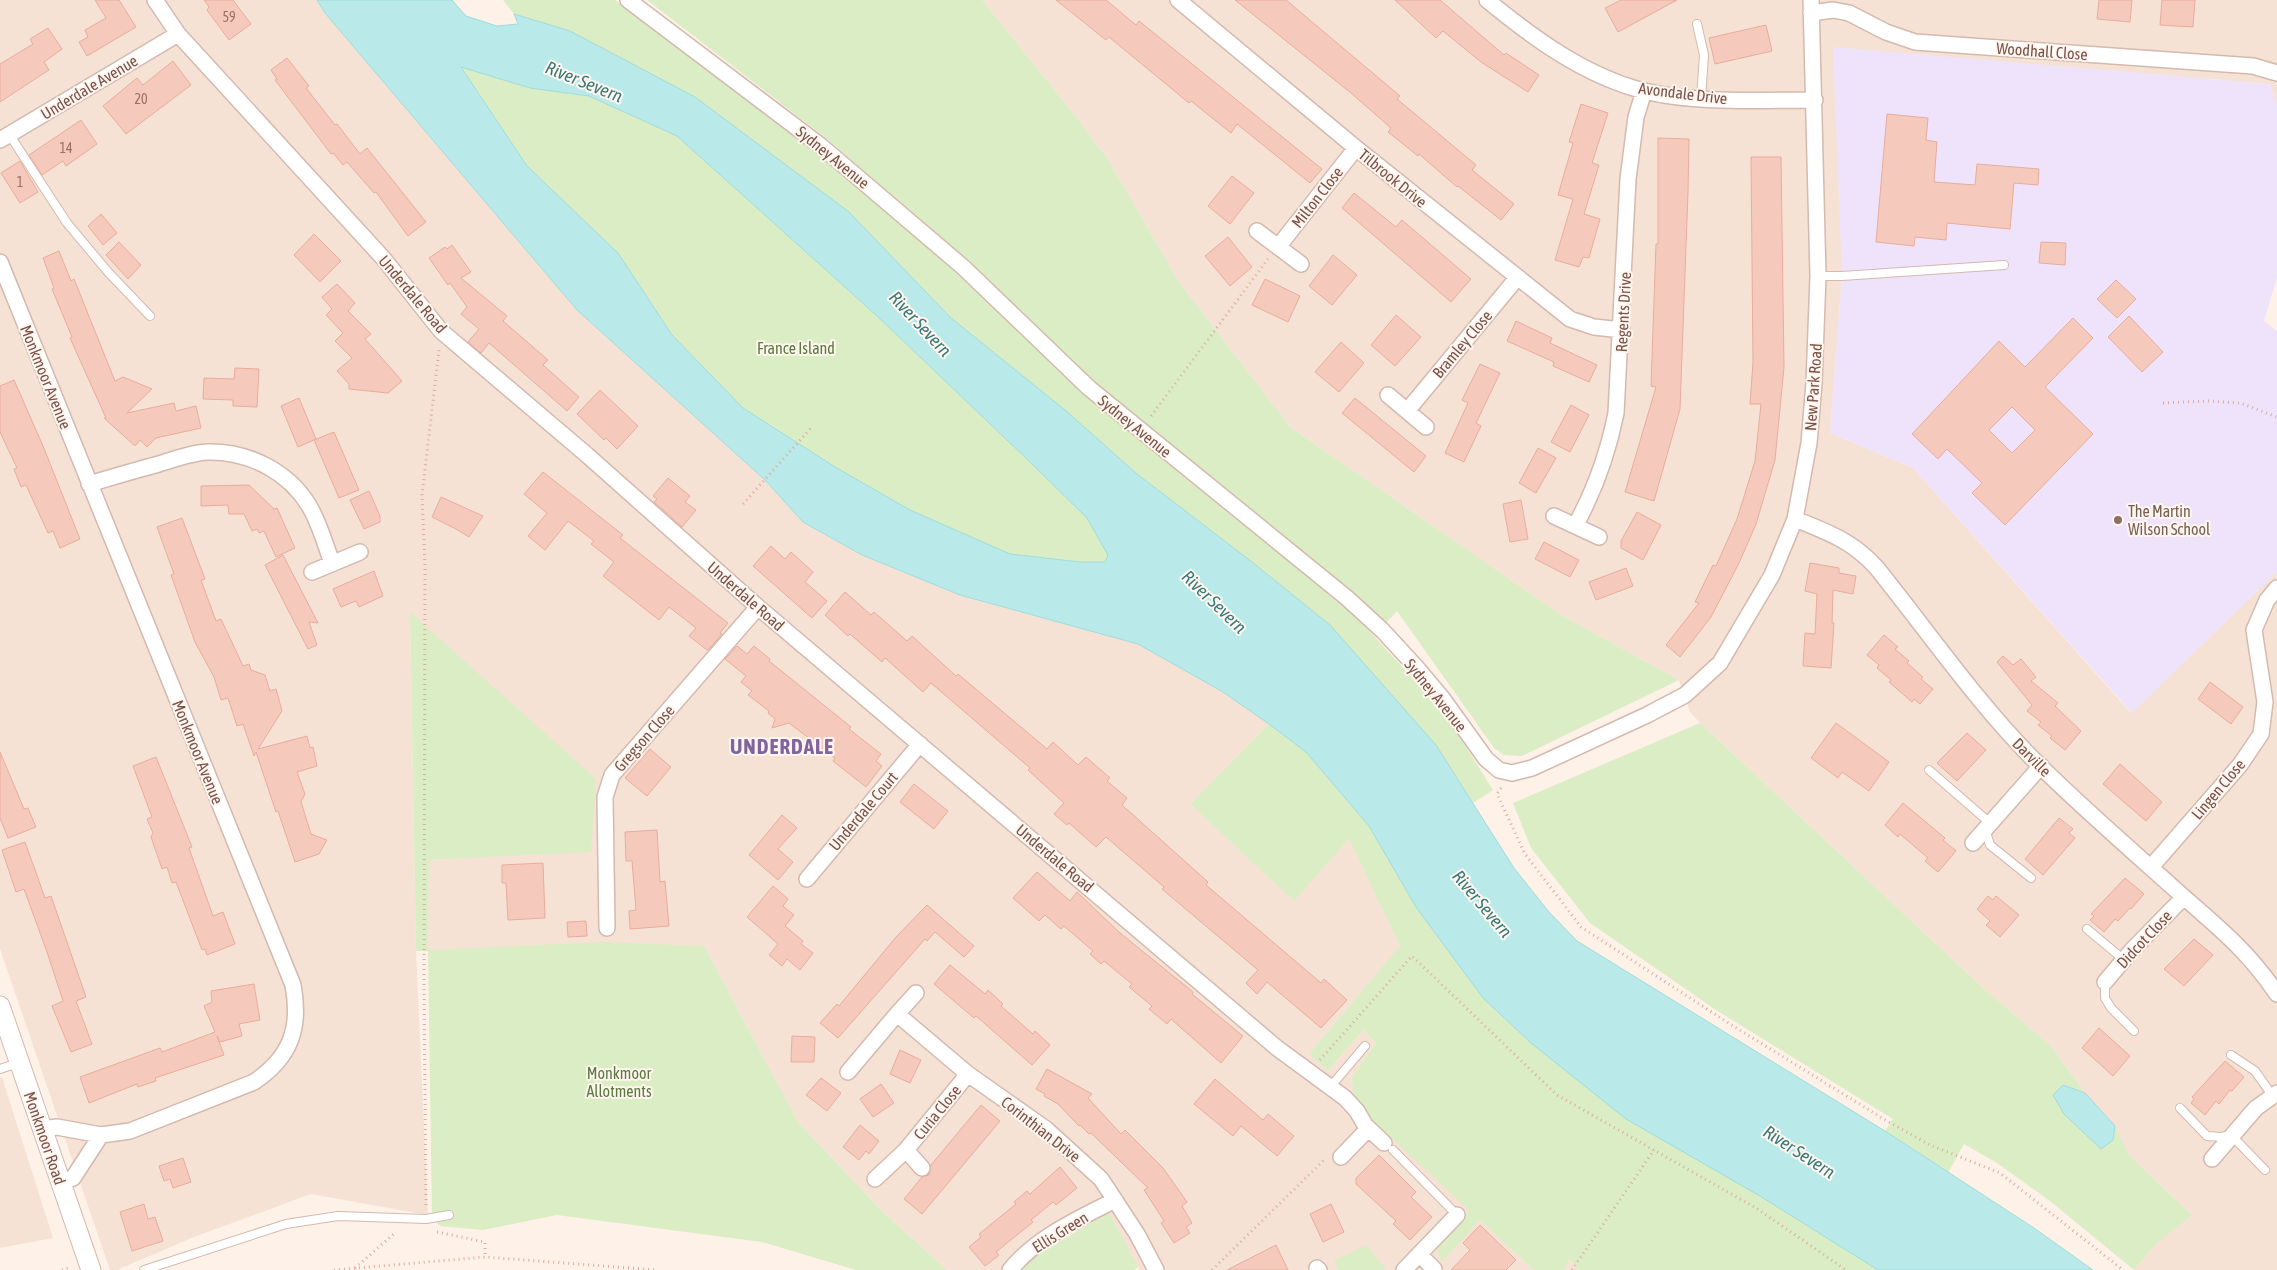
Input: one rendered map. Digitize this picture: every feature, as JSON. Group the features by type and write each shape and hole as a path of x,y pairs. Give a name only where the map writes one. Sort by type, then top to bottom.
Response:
{"street":[{"name":"Underdale Road","path":"155,0 178,34 383,258 441,330 587,455 758,607 1277,1048 1331,1086 1357,1111 1368,1129 1388,1147"},
{"name":"Sydney Avenue","path":"628,0 821,146 963,267 1089,388 1348,598 1383,631 1417,668 1443,699 1486,759 1499,770 1512,773"},
{"name":"Tilbrook Drive","path":"1178,0 1356,148 1570,319 1594,328 1622,330"},
{"name":"Avondale Drive","path":"1487,0 1518,26 1597,75 1644,91 1701,98 1814,100"},
{"name":"Woodhall Close","path":"1811,6 1849,13 1886,32 1915,42 2253,66 2277,73"},
{"name":"New Park Road","path":"1512,773 1532,768 1647,716 1685,695 1720,663 1772,575 1795,519 1809,443 1814,383 1818,276 1811,6"},
{"name":"Underdale Avenue","path":"5,137 178,34"},
{"name":"Regents Drive","path":"1575,526 1588,503 1609,446 1616,413 1622,330 1628,178 1636,117 1644,91"},
{"name":"Milton Close","path":"1278,247 1356,148"},
{"path":"1257,232 1301,264"},
{"name":"Monkmoor Avenue","path":"0,262 290,976 297,1004 296,1022 287,1048 269,1072 254,1082 130,1131 101,1135 57,1127 42,1129"},
{"name":"Bramley Close","path":"1407,411 1517,278"},
{"path":"1388,395 1426,427"},
{"path":"89,484 206,452 238,455 254,460 287,479 302,495 313,512 332,563"},
{"path":"1554,516 1599,537"},
{"name":"Darville","path":"1795,519 1840,537 1862,552 2001,725 2041,766 2184,897 2228,934 2259,967 2277,994"},
{"path":"312,572 360,552"},
{"name":"Lingen Close","path":"2151,867 2240,765 2261,734 2271,701 2254,630 2267,600 2277,588"},
{"name":"Gregson Close","path":"608,928 605,797 612,775 758,607"},
{"name":"Underdale Court","path":"807,879 920,744"},
{"path":"1973,843 2041,766"},
{"name":"Didcot Close","path":"2104,982 2123,959 2184,897"},
{"path":"848,1072 916,993"},
{"name":"Monkmoor Road","path":"0,1006 18,1063 91,1270"},
{"name":"Corinthian Drive","path":"897,1014 968,1074 1046,1129 1101,1179 1137,1234 1156,1270"},
{"name":"Curia Close","path":"875,1180 906,1150 968,1074"},
{"path":"2212,1159 2256,1108 2274,1094"},
{"path":"1340,1157 1368,1129"},
{"path":"60,1183 73,1178 101,1135"},
{"name":"Curia Close","path":"906,1150 922,1168"},
{"name":"Ellis Green","path":"1010,1270 1042,1241 1067,1224 1116,1200"},
{"path":"1404,1270 1457,1215"},
{"path":"1419,1254 1434,1269"}],"lane":[{"path":"1697,24 1704,55 1701,98"},
{"path":"5,137 68,223 108,272 150,316"},
{"path":"1818,276 2004,265"},
{"path":"1928,770 1988,826 1990,844 2031,878"},
{"path":"2087,930 2123,959"},
{"path":"2104,982 2105,998 2108,1003 2134,1031"},
{"path":"1331,1086 1365,1046"},
{"path":"2231,1055 2255,1071 2274,1094"},
{"path":"0,1069 18,1063"},
{"path":"2180,1108 2207,1136 2221,1137 2231,1135 2265,1170"},
{"path":"1388,1147 1457,1215"},
{"path":"144,1270 286,1224 338,1216 426,1219 449,1215"}],"path":[{"path":"1141,430 1278,247"},
{"path":"441,330 422,495 425,566 424,988 426,1219 434,1231 484,1242 485,1257"},
{"path":"2163,403 2207,401 2240,403 2277,417"},
{"path":"743,504 811,428"},
{"path":"1512,773 1497,794 1525,854 1582,927 1730,1024 1888,1121 1930,1144 2000,1173 2123,1270"},
{"path":"1310,1072 1412,956 1557,1095 1756,1208 1846,1270"},
{"path":"1572,1270 1654,1150"},
{"path":"1212,1270 1329,1155 1340,1157"},
{"path":"355,1268 411,1218"},
{"path":"334,1270 485,1257 657,1270"}],"shaded area":[{"path":"0,0 317,0 325,13 577,310 765,480 803,522 862,555 960,595 1138,644 1223,692 1269,724 1190,804 1294,900 1349,839 1401,946 1309,1054 1328,1071 1363,1030 1376,1043 1352,1077 1580,1270 1139,1270 1109,1212 1032,1258 1021,1270 947,1270 882,1211 798,1122 704,946 604,943 428,951 429,860 591,851 410,613 416,951 428,1215 311,1194 194,1237 117,1270 110,1270 0,949"},
{"path":"982,0 2277,0 2277,106 2270,84 1944,57 1842,276 1830,433 1913,468 2131,713 2277,572 2277,1270 2134,1270 2157,1243 2191,1214 2129,1155 2114,1126 2085,1093 2050,1045 1984,989 1700,723 1690,712 1679,680 1563,616 1290,427 1179,282 1109,161 1074,114"},
{"path":"1833,47 2270,84 2277,106 2277,278 2264,321 2277,331 2277,572 2132,713 1913,468 1830,433 1842,276"},
{"path":"2,1077 53,1238 0,1248 0,1078"}],"green space":[{"path":"503,0 615,0 816,153 957,272 1075,385 1119,424 1354,615 1411,676 1456,731 1493,790 1473,803 1436,745 1330,625 1252,562 1137,474 1065,410 951,318 849,212 570,31 514,14"},
{"path":"647,0 982,0 1074,114 1109,161 1179,282 1290,427 1563,616 1679,680 1522,756 1504,755 1494,748 1397,611 1385,624 1352,593 1270,525 1091,386 969,266 831,142"},
{"name":"France Island","path":"461,66 530,88 589,96 677,136 876,315 1087,518 1108,555 1105,562 1080,562 1010,554 910,510 835,467 743,408 672,335 618,253 527,166"},
{"name":"Monkmoor Allotments","path":"410,612 596,779 591,852 429,860 428,950 604,942 704,946 798,1122 882,1211 947,1270 856,1270 762,1242 557,1215 483,1230 440,1226 432,1218 428,951 416,951"},
{"path":"1700,723 1984,989 2050,1045 2085,1093 2063,1085 2113,1140 2115,1126 2129,1155 2192,1215 2157,1243 2134,1270 2050,1201 1997,1163 1964,1144 1948,1173 1885,1131 1893,1119 1716,1010 1590,923 1531,848 1513,803"},
{"path":"1269,724 1306,752 1369,826 1416,907 1483,998 1760,1196 1878,1270 1580,1270 1569,1260 1564,1270 1534,1270 1480,1220 1442,1262 1437,1254 1439,1242 1469,1210 1373,1121 1354,1100 1352,1077 1376,1043 1363,1030 1328,1071 1309,1054 1400,946 1349,839 1294,901 1190,804"},
{"path":"1109,1212 1138,1267 1134,1270 1022,1270 1032,1258"},
{"path":"1366,1245 1385,1270 1338,1270 1334,1261"}],"water":[{"name":"River Severn","path":"317,0 452,0 466,16 497,26 518,24 514,14 570,31 695,97 849,212 951,318 1065,410 1137,474 1252,562 1330,625 1436,745 1514,868 1549,912 1577,941 1885,1131 2034,1228 2093,1270 1878,1270 1760,1196 1626,1119 1531,1043 1483,998 1416,907 1369,826 1306,752 1269,724 1223,692 1138,644 960,595 862,555 803,522 765,480 577,310 325,13","holes":["461,67 530,88 589,96 677,136 876,315 1087,518 1108,555 1105,562 1080,562 1010,554 910,510 835,467 743,408 672,335 618,253 527,166"]},
{"path":"2063,1085 2085,1093 2115,1126 2113,1140 2101,1149 2064,1114 2053,1095"}],"building":[{"path":"95,0 119,0 136,27 87,56 79,42 88,37 85,30 106,18"},
{"path":"204,0 233,0 251,24 229,40 207,10 209,7"},
{"path":"1056,0 1106,0 1136,25 1139,21 1322,169 1310,183 1237,124 1231,133 1191,101 1189,103 1109,37 1106,40"},
{"path":"1235,0 1286,0 1400,96 1397,99 1476,165 1472,170 1514,204 1501,220 1457,187 1419,154 1418,156 1388,132 1391,128 1351,93"},
{"path":"1395,0 1440,0 1504,55 1506,53 1539,75 1528,92 1481,62 1443,31 1436,38"},
{"path":"1621,0 1677,0 1618,32 1605,8"},
{"path":"2099,0 2132,0 2130,22 2097,19"},
{"path":"2162,0 2195,0 2193,27 2160,25"},
{"path":"1766,25 1772,51 1715,64 1709,38"},
{"path":"48,28 62,49 44,62 49,70 0,102 0,64 33,44 30,39"},
{"path":"287,58 309,86 306,88 335,125 337,124 360,154 367,148 426,222 408,236 376,192 374,193 347,162 343,165 333,153 331,154 275,80 277,79 271,70"},
{"path":"173,61 191,85 126,134 103,106 137,78 143,85"},
{"path":"1581,104 1608,113 1592,163 1599,165 1584,214 1600,219 1589,258 1583,257 1579,267 1555,260 1573,199 1558,195 1573,143 1569,142"},
{"path":"1887,114 1928,118 1926,140 1937,142 1934,182 1975,185 1977,164 2039,169 2038,185 2014,183 2010,229 1947,223 1946,240 1915,237 1914,246 1876,242"},
{"path":"81,120 97,144 66,166 63,161 42,175 29,155"},
{"path":"1658,138 1689,139 1680,409 1654,501 1625,492 1656,387 1651,386 1656,244 1658,244"},
{"path":"1751,157 1781,157 1784,367 1775,460 1756,524 1739,563 1711,617 1680,657 1666,645 1699,603 1695,602 1713,565 1716,566 1737,519 1755,461 1761,404 1750,404 1753,362"},
{"path":"20,161 38,192 20,203 1,173"},
{"path":"1232,176 1254,193 1230,224 1208,206"},
{"path":"1354,193 1396,227 1402,220 1471,279 1451,302 1342,208"},
{"path":"101,214 117,233 103,245 88,226"},
{"path":"314,234 341,261 320,282 294,255"},
{"path":"1228,237 1252,267 1230,286 1205,256"},
{"path":"119,242 141,265 128,279 106,255"},
{"path":"2041,242 2066,243 2065,265 2039,263"},
{"path":"452,245 471,272 461,278 507,316 503,321 548,360 543,365 579,397 567,411 489,343 481,353 468,342 479,329 461,314 467,307 450,283 448,285 429,258 445,247 447,249"},
{"path":"59,251 71,281 74,279 115,381 123,377 152,389 127,413 174,403 176,411 196,406 201,428 156,438 147,447 140,440 135,446 104,418 106,418 70,338 72,337 52,289 54,288 43,258"},
{"path":"1333,255 1357,275 1332,305 1309,286"},
{"path":"1265,279 1300,296 1288,322 1252,305"},
{"path":"2116,280 2136,299 2117,318 2097,299"},
{"path":"337,284 355,303 348,311 371,334 365,339 402,381 388,393 349,389 349,384 337,371 352,358 335,341 343,333 326,315 332,309 322,297"},
{"path":"1396,315 1421,337 1395,366 1371,345"},
{"path":"2129,316 2163,352 2142,372 2108,337"},
{"path":"2073,318 2093,338 2045,387 2093,434 2005,525 1972,493 1982,483 1947,449 1938,459 1912,434 1999,341 2025,367","holes":["2012,407 2035,430 2012,453 1989,430"]},
{"path":"1516,321 1552,338 1550,343 1597,365 1589,382 1553,366 1554,362 1507,341"},
{"path":"1341,342 1364,363 1339,392 1315,372"},
{"path":"1480,364 1500,373 1476,423 1481,426 1464,462 1445,453 1468,403 1462,400"},
{"path":"235,368 259,369 257,407 233,406 233,400 203,399 204,378 234,379"},
{"path":"14,380 80,539 60,548 53,531 48,533 26,485 21,487 14,469 17,468 0,432 0,386"},
{"path":"600,390 638,426 617,449 606,438 604,440 577,414"},
{"path":"299,398 316,439 298,447 281,406"},
{"path":"1355,398 1426,456 1414,472 1342,413"},
{"path":"1571,405 1589,415 1570,452 1551,442"},
{"path":"334,432 359,490 339,498 314,440"},
{"path":"1538,448 1556,458 1536,493 1519,483"},
{"path":"543,472 623,535 620,538 728,623 720,633 722,634 710,648 707,650 689,636 696,628 669,607 659,620 603,576 614,562 591,544 594,541 568,521 545,550 528,536 547,513 524,494"},
{"path":"668,478 690,496 685,502 696,510 682,527 654,502 657,499 653,496"},
{"path":"249,485 274,509 277,508 295,548 276,557 264,531 259,533 257,529 252,531 244,514 229,514 228,505 201,506 201,486"},
{"path":"369,491 380,516 380,522 364,529 350,500"},
{"path":"441,497 483,516 469,537 432,517"},
{"path":"1521,500 1528,539 1510,542 1503,504"},
{"path":"1637,512 1661,525 1643,560 1621,548 1621,541"},
{"path":"182,518 205,579 201,580 216,621 221,619 243,666 249,664 251,670 265,675 270,691 276,689 282,711 258,749 307,736 310,748 313,747 317,766 297,772 305,794 301,802 311,834 327,840 319,854 295,862 256,752 254,756 243,724 237,726 228,698 221,700 214,677 195,642 171,575 174,574 157,527"},
{"path":"1544,542 1579,560 1570,577 1535,559"},
{"path":"771,546 785,559 791,552 813,572 805,582 827,601 812,618 753,566"},
{"path":"283,555 318,623 309,622 317,645 308,649 265,565"},
{"path":"1810,563 1839,568 1839,573 1856,576 1853,594 1833,590 1832,623 1834,623 1831,668 1803,666 1805,633 1815,634 1817,594 1805,591"},
{"path":"1626,568 1633,586 1596,600 1589,582"},
{"path":"374,571 383,596 359,607 356,601 341,607 333,589"},
{"path":"845,592 871,615 874,612 907,641 912,636 956,676 958,674 1047,749 1053,742 1078,765 1086,757 1110,778 1107,781 1127,798 1122,805 1208,882 1206,885 1321,983 1324,979 1347,1000 1321,1028 1267,982 1257,994 1246,983 1258,970 1162,889 1164,887 1106,837 1096,847 1069,823 1067,825 1054,814 1064,803 1028,770 1030,768 931,683 923,692 885,658 882,662 850,634 848,636 825,615"},
{"path":"1884,635 1898,647 1895,649 1909,661 1907,663 1933,689 1920,704 1914,699 1912,702 1889,682 1891,680 1877,668 1879,665 1867,655"},
{"path":"737,646 747,654 754,646 770,659 769,661 851,727 849,729 881,754 876,761 882,766 866,787 833,761 835,758 789,723 772,728 775,719 768,713 769,711 748,695 752,691 741,682 746,676 725,659"},
{"path":"2003,656 2013,665 2021,659 2036,677 2031,681 2058,703 2055,706 2081,731 2065,750 2050,738 2052,736 2038,725 2041,722 2027,711 2032,705 1997,662"},
{"path":"2210,682 2243,707 2231,724 2198,699"},
{"path":"1836,723 1889,762 1869,791 1842,772 1838,778 1811,758"},
{"path":"1967,733 1986,750 1957,781 1937,763"},
{"path":"650,749 671,767 647,796 625,778"},
{"path":"0,752 24,809 28,808 36,827 8,838 0,818"},
{"path":"156,757 192,847 189,848 213,916 223,912 235,944 207,955 205,949 202,950 176,882 172,883 167,867 162,869 151,837 153,833 147,819 152,817 133,766"},
{"path":"2120,764 2162,802 2146,821 2103,784"},
{"path":"914,784 948,811 934,829 900,802"},
{"path":"1903,803 1945,838 1943,840 1956,851 1938,872 1925,861 1928,858 1900,834 1898,837 1885,825"},
{"path":"782,815 797,828 778,849 793,862 778,880 749,855"},
{"path":"2059,818 2073,829 2069,833 2075,838 2043,875 2025,859"},
{"path":"657,830 660,882 665,881 669,926 630,929 629,911 636,910 632,861 626,861 625,832"},
{"path":"25,842 45,898 51,896 86,997 76,1001 92,1044 71,1052 52,1006 63,1001 47,952 24,889 16,892 2,850"},
{"path":"543,863 545,918 508,920 506,883 502,883 502,865"},
{"path":"1037,872 1070,901 1077,892 1120,933 1193,992 1192,994 1243,1036 1221,1063 1171,1019 1167,1024 1149,1009 1152,1006 1129,987 1132,984 1104,961 1101,964 1090,954 1093,951 1064,926 1061,929 1045,915 1039,921 1013,898"},
{"path":"2125,878 2144,894 2131,909 2118,921 2115,919 2104,932 2090,920 2094,916 2091,914"},
{"path":"773,886 788,899 783,906 794,915 785,926 803,941 801,944 813,953 800,970 787,959 782,966 769,955 778,944 747,917"},
{"path":"1988,896 1993,900 1996,896 2019,915 2000,937 1986,925 1990,921 1977,909"},
{"path":"927,905 974,946 964,957 935,932 927,941 925,939 838,1038 820,1023 837,1004 839,1006 896,937"},
{"path":"586,921 587,936 568,937 567,922"},
{"path":"2194,939 2213,955 2184,986 2164,969"},
{"path":"950,965 985,994 988,990 1003,1004 1001,1006 1033,1034 1035,1031 1050,1045 1032,1065 976,1016 974,1018 934,984"},
{"path":"254,984 260,1020 239,1024 242,1036 220,1042 217,1036 224,1055 155,1078 156,1081 138,1087 137,1084 89,1103 80,1077 160,1048 162,1052 215,1032 204,1006 212,1002 211,991"},
{"path":"2099,1028 2130,1056 2113,1076 2082,1048"},
{"path":"792,1036 815,1037 814,1062 791,1062"},
{"path":"900,1050 921,1060 910,1083 890,1074"},
{"path":"2225,1061 2244,1077 2219,1104 2216,1101 2205,1115 2191,1103 2194,1099 2192,1097"},
{"path":"1047,1069 1092,1094 1088,1098 1121,1134 1125,1130 1163,1168 1187,1202 1182,1206 1192,1223 1186,1227 1190,1233 1174,1243 1161,1223 1164,1221 1144,1190 1148,1188 1091,1133 1089,1134 1079,1126 1058,1104 1036,1089"},
{"path":"821,1078 841,1093 827,1111 806,1095"},
{"path":"1215,1079 1263,1120 1268,1114 1294,1136 1277,1156 1241,1126 1233,1136 1194,1104"},
{"path":"881,1084 894,1103 873,1117 860,1099"},
{"path":"981,1105 1000,1121 922,1214 904,1199 922,1177 929,1175 931,1165"},
{"path":"860,1125 879,1141 869,1154 866,1151 859,1160 843,1147"},
{"path":"1379,1155 1416,1192 1411,1197 1432,1217 1410,1240 1393,1224 1396,1221 1356,1184 1356,1178"},
{"path":"183,1158 191,1182 173,1188 170,1179 164,1181 159,1166"},
{"path":"1060,1167 1077,1188 1056,1205 1053,1202 1031,1220 1033,1222 996,1252 999,1255 985,1266 969,1247 981,1237 979,1234 1016,1204 1014,1202 1027,1191 1030,1194"},
{"path":"144,1204 148,1219 155,1217 163,1241 132,1251 120,1212"},
{"path":"1331,1204 1344,1232 1323,1242 1310,1214"},
{"path":"1480,1225 1516,1260 1506,1270 1451,1270 1470,1250 1463,1243"},
{"path":"1276,1245 1288,1270 1227,1270"}],"place":[{"name":"The Martin Wilson School","path":"2118,520"}],"district":[{"name":"UNDERDALE","path":"782,747"}]}
